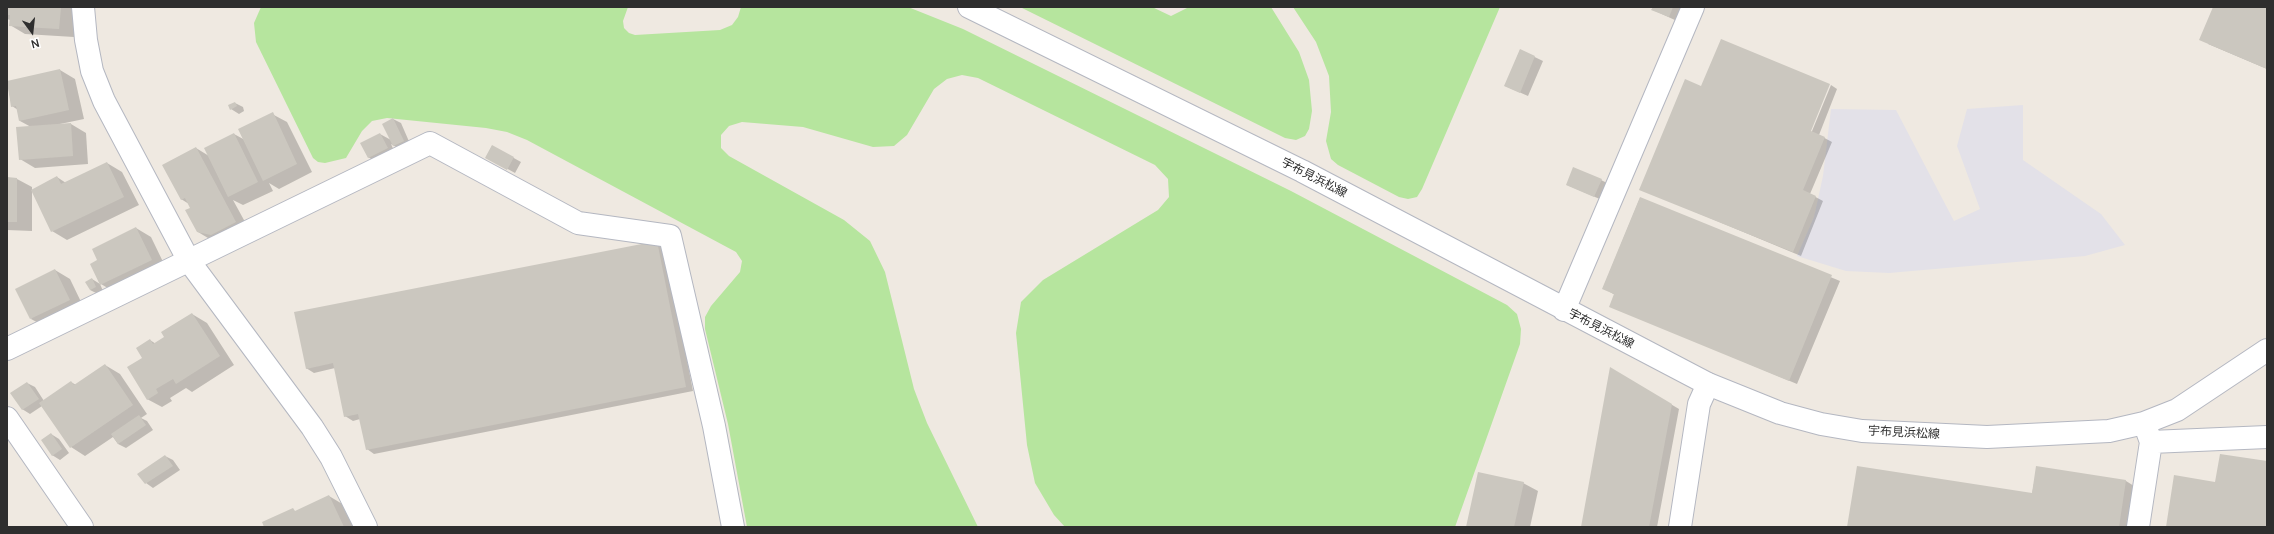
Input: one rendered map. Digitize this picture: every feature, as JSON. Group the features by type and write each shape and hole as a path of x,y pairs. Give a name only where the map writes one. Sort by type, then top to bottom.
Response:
{"street":[{"path":"83,7 86,40 92,71 104,101 189,261 312,428 331,457 366,527"},
{"name":"宇布見浜松線","path":"969,7 1302,171 1564,310 1708,384 1780,413 1821,424 1862,431 1987,437 2109,430 2148,433 2177,410 2267,350"},
{"path":"1564,310 1693,7"},
{"path":"7,349 430,143 578,223 670,236 714,426 733,527"},
{"path":"1680,527 1699,404 1708,384"},
{"path":"7,418 82,527"},
{"path":"2138,527 2148,433 2267,437"}],"shaded area":[{"path":"2023,105 2023,160 2101,214 2125,245 2085,256 1889,273 1846,271 1797,256 1814,217 1823,176 1831,109 1896,110 1954,221 1980,209 1957,146 1967,109"}],"green space":[{"path":"261,7 628,7 623,21 624,28 629,33 635,35 720,30 732,25 738,17 741,7 908,7 963,29 1291,191 1507,305 1517,314 1521,329 1520,344 1455,527 1065,527 1054,515 1035,483 1027,445 1016,333 1021,302 1043,280 1158,210 1169,197 1168,179 1155,165 978,78 962,75 947,79 934,89 907,135 894,146 873,147 803,127 742,122 729,126 721,135 721,148 729,156 844,220 870,241 885,272 914,389 927,423 978,527 747,527 728,424 705,329 705,317 711,306 740,272 742,261 736,252 527,140 507,132 486,128 387,118 372,121 362,131 346,158 325,163 318,162 313,158 256,42 254,23"},
{"path":"1020,7 1152,7 1171,16 1189,7 1271,7 1299,52 1309,80 1312,111 1309,129 1305,136 1296,140 1285,138"},
{"path":"1293,7 1500,7 1422,189 1417,197 1408,199 1399,197 1338,165 1331,159 1326,141 1331,112 1329,76 1316,42"}],"building":[{"path":"7,7 61,7 59,29 9,26 10,15 7,15"},
{"path":"1653,7 1673,7 1669,17 1651,10"},
{"path":"2213,7 2267,7 2267,69 2199,40"},
{"path":"1721,39 1830,84 1811,131 1825,137 1803,190 1816,196 1793,252 1639,190 1685,79 1701,86"},
{"path":"1520,49 1535,56 1520,93 1504,86"},
{"path":"60,69 69,110 19,121 16,106 11,107 7,81"},
{"path":"235,102 237,106 230,110 228,105"},
{"path":"273,112 297,164 263,181 238,129"},
{"path":"393,118 404,141 393,146 382,124"},
{"path":"71,123 73,156 19,160 16,127"},
{"path":"234,133 258,182 228,197 204,148"},
{"path":"380,133 388,148 368,158 360,143"},
{"path":"492,145 514,157 507,170 485,158"},
{"path":"196,147 236,222 211,235 197,232 185,210 190,208 185,198 181,200 162,165"},
{"path":"107,162 124,197 51,232 31,190 57,176 61,184"},
{"path":"1573,167 1602,179 1594,197 1566,185"},
{"path":"7,177 17,178 17,222 7,222"},
{"path":"1640,197 1832,275 1789,381 1609,307 1614,294 1602,289"},
{"path":"136,227 152,260 100,285 90,264 97,260 92,249"},
{"path":"657,241 686,387 366,450 358,414 344,417 333,363 306,369 294,312"},
{"path":"55,269 70,300 30,319 15,289"},
{"path":"92,278 96,287 90,290 85,282"},
{"path":"192,313 220,356 176,384 173,379 156,389 158,393 147,400 127,367 142,358 136,348 150,339 153,344 164,337 161,332"},
{"path":"105,364 133,405 70,448 39,403 71,381 74,385"},
{"path":"1610,367 1672,404 1649,527 1581,527"},
{"path":"27,382 39,399 22,410 10,393"},
{"path":"139,415 146,425 118,444 111,434"},
{"path":"51,433 62,449 52,456 41,440"},
{"path":"2220,454 2267,461 2267,527 2166,527 2174,475 2215,482"},
{"path":"165,455 173,466 145,484 137,474"},
{"path":"1857,466 2032,493 2036,466 2126,480 2119,527 1847,527"},
{"path":"1478,472 1524,482 1514,527 1466,527"},
{"path":"329,495 344,527 264,527 262,522 293,508 295,511"}]}
